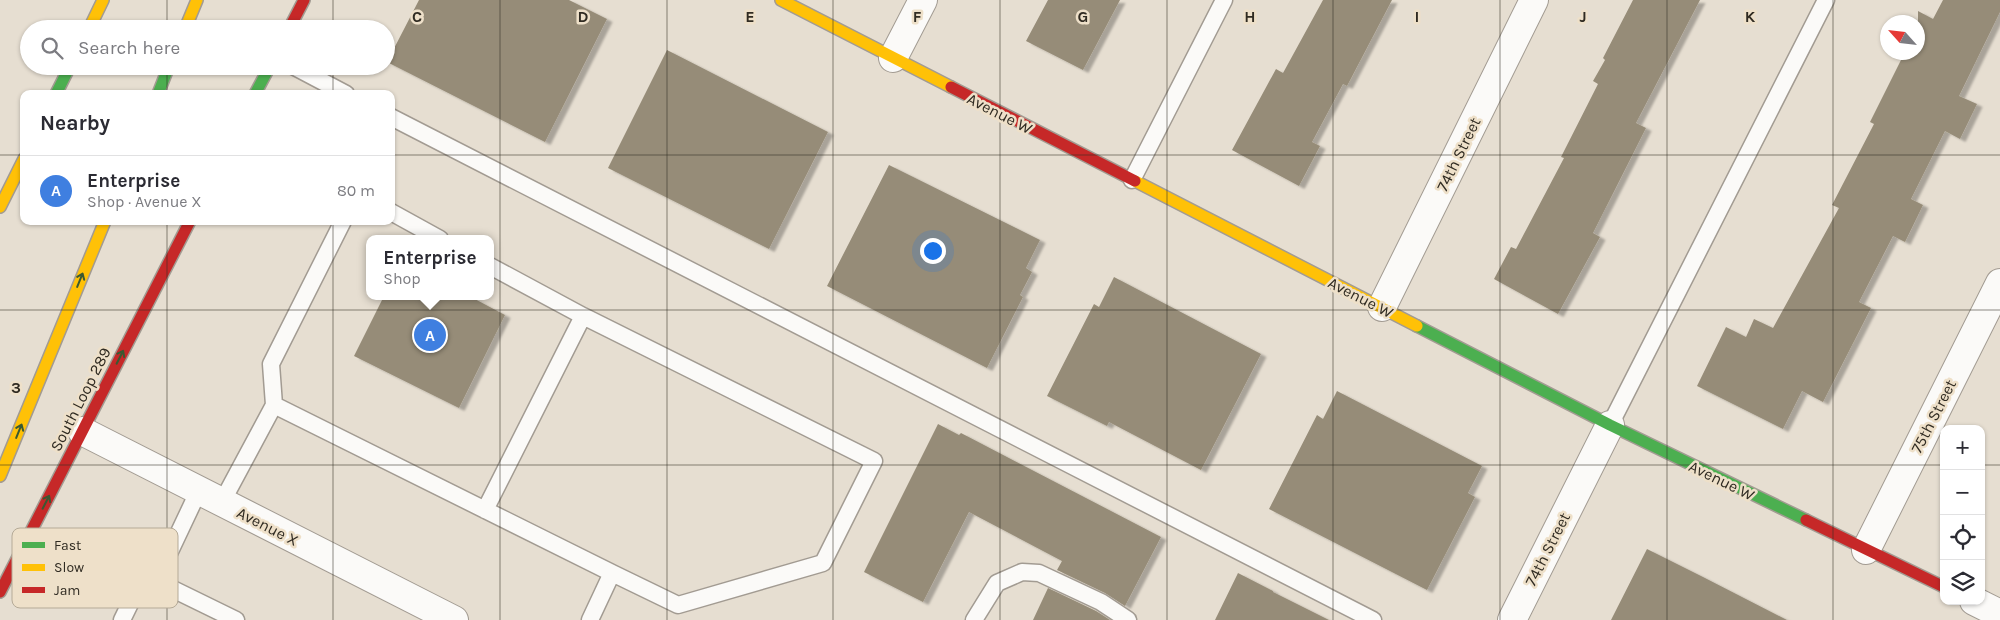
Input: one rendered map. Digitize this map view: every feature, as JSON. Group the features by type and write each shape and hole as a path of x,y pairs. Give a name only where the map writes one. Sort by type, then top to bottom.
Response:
{"main road":[{"path":"93,20 103,0"},
{"path":"189,20 197,0"},
{"path":"294,20 304,0"},
{"name":"Avenue W","path":"781,0 1610,425 1940,585"},
{"path":"58,90 66,75"},
{"path":"160,90 165,75"},
{"path":"258,90 266,75"},
{"path":"0,207 20,167"},
{"path":"0,476 103,225"},
{"name":"South Loop 289","path":"33,528 188,225"},
{"name":"South Loop 289","path":"0,592 12,569"}],"street":[{"path":"893,58 923,0"},
{"name":"74th Street","path":"1382,307 1534,0"},
{"name":"75th Street","path":"1866,550 1998,292"},
{"name":"74th Street","path":"1512,620 1610,425"},
{"name":"Avenue X","path":"82,432 454,620"},
{"path":"1982,605 2000,614"}],"lane":[{"path":"1132,180 1224,0"},
{"path":"1610,425 1826,0"},
{"path":"310,75 338,90"},
{"path":"395,119 1373,620"},
{"path":"395,214 433,235"},
{"path":"178,547 274,405 271,364 341,225"},
{"path":"274,405 678,605 823,563 874,461 583,316 494,268"},
{"path":"485,510 583,316"},
{"path":"974,620 997,583 1022,572 1039,572 1101,602 1128,620"},
{"path":"590,620 612,573"},
{"path":"178,592 236,620"},
{"path":"122,620 128,608"}],"building":[{"path":"419,0 569,0 607,19 545,142 395,66 395,46"},
{"path":"1048,0 1120,0 1083,70 1026,41"},
{"path":"1323,0 1392,0 1347,86 1343,84 1312,142 1320,146 1299,186 1232,150 1276,69 1283,73"},
{"path":"1633,0 1700,0 1636,123 1646,128 1593,233 1600,237 1558,314 1494,279 1511,247 1516,249 1564,158 1561,157 1598,84 1593,81 1605,60 1603,58"},
{"path":"1943,0 2000,0 2000,12 1959,96 1977,104 1960,139 1945,131 1911,199 1923,205 1905,242 1893,236 1859,302 1871,308 1823,402 1802,391 1783,429 1697,386 1726,327 1746,337 1754,319 1773,328 1839,208 1832,205 1874,124 1870,122 1901,60 1925,60 1925,15 1918,15 1918,11 1933,19"},
{"path":"667,50 828,132 769,249 608,168"},
{"path":"889,165 1040,240 1026,268 1032,272 1020,295 1023,297 987,368 827,286"},
{"path":"1114,277 1261,354 1201,470 1109,422 1107,426 1047,396 1094,304 1099,307"},
{"path":"382,300 477,300 505,315 459,408 354,356"},
{"path":"1337,391 1482,466 1468,493 1475,497 1427,590 1269,509 1317,415 1323,419"},
{"path":"938,424 959,435 961,433 1161,537 1125,606 1105,593 1057,570 1062,561 969,512 923,602 864,572"},
{"path":"1647,549 1703,577 1787,620 1611,620"},
{"path":"1238,573 1273,592 1329,620 1215,620"},
{"path":"1048,588 1096,611 1110,620 1033,620"}],"traffic: fast":[{"path":"58,90 66,75"},
{"path":"160,90 165,75"},
{"path":"257,90 265,75"},
{"path":"1417,326 1610,425 1806,520"}],"traffic: slow":[{"path":"93,20 103,0"},
{"path":"189,20 197,0"},
{"path":"781,0 951,87"},
{"path":"0,207 20,167"},
{"path":"1135,181 1417,326"},
{"path":"0,476 103,225"}],"traffic: jam":[{"path":"294,20 304,0"},
{"path":"951,87 1135,181"},
{"path":"33,528 188,225"},
{"path":"1806,520 1940,585"},
{"path":"0,592 12,569"}],"place":[{"name":"Enterprise","path":"430,335"}]}
